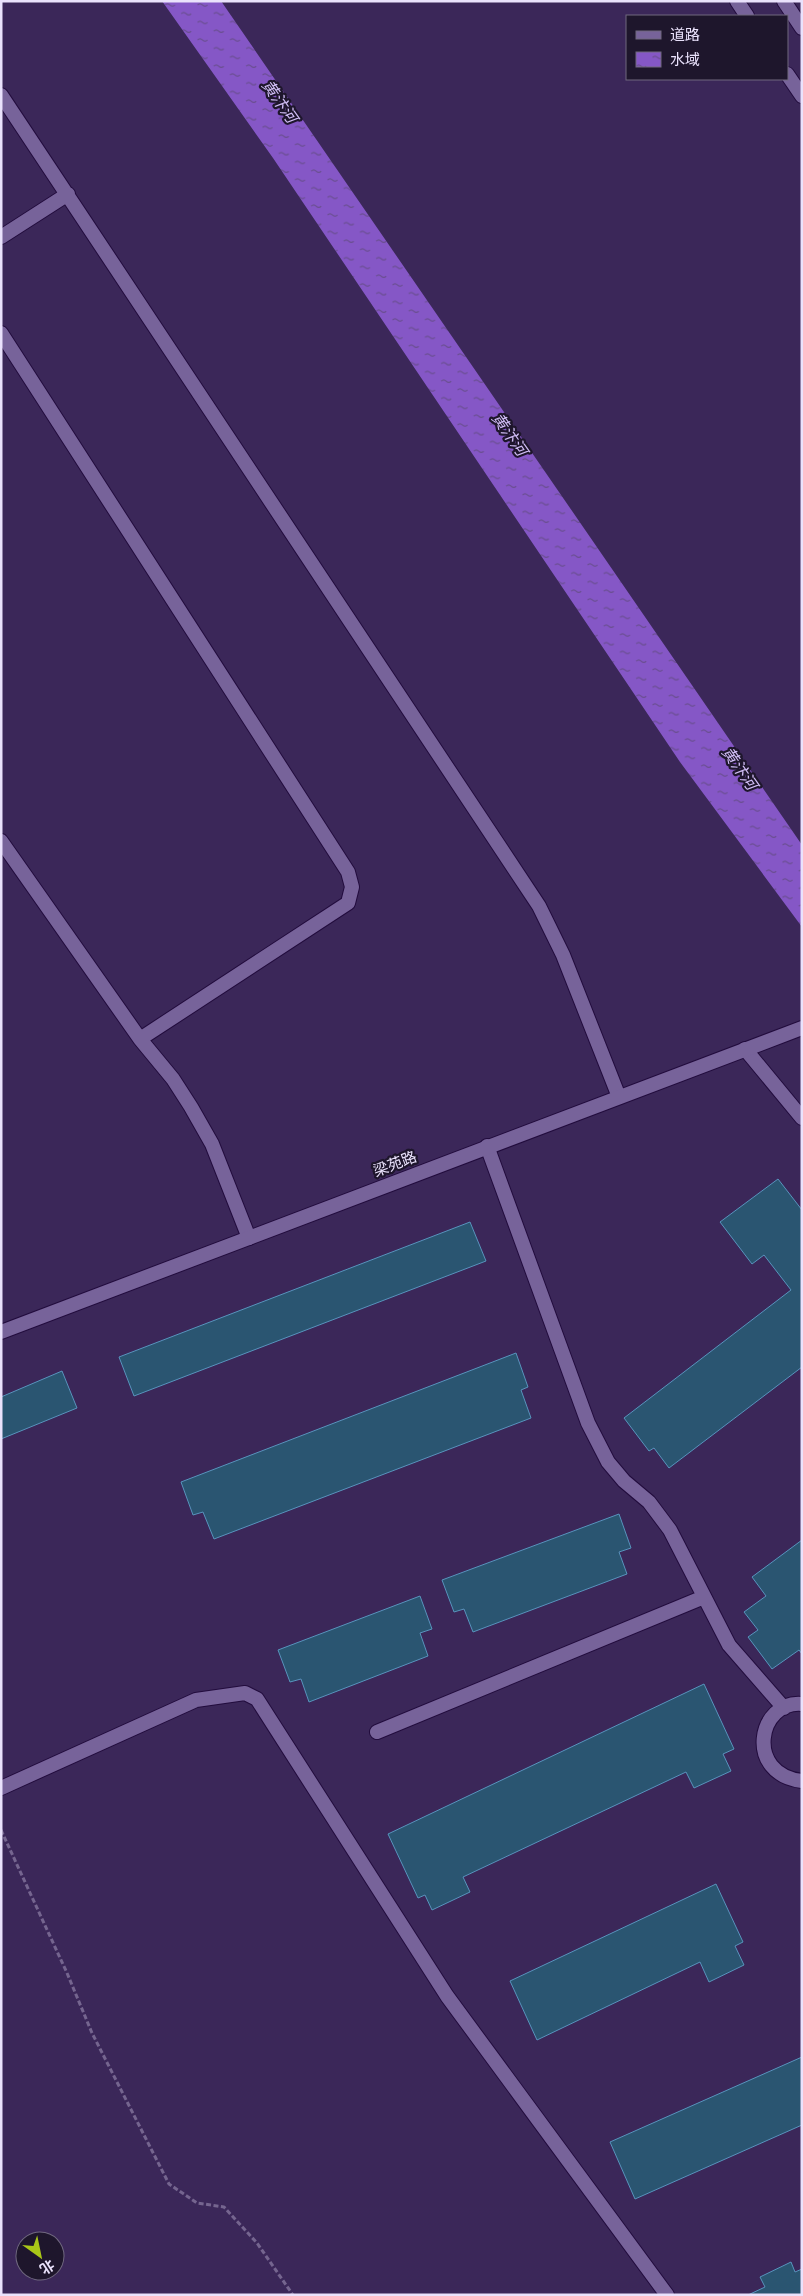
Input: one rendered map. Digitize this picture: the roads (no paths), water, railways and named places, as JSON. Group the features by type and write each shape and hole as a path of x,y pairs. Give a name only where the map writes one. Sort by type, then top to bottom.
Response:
{"street":[{"path":"737,1 746,15"},
{"path":"784,1 802,28"},
{"path":"788,75 802,96"},
{"path":"1,95 538,906 563,955 618,1098"},
{"path":"1,237 68,194"},
{"path":"1,334 348,872 352,887 348,903 140,1039"},
{"path":"1,841 140,1039 173,1079 212,1144 249,1238"},
{"name":"梁苑路","path":"1,1332 802,1028"},
{"path":"745,1049 802,1118"},
{"path":"487,1146 588,1423 608,1462 624,1481 649,1502 670,1530 728,1645 784,1708"},
{"path":"377,1732 704,1597"},
{"path":"1,1788 196,1700 245,1693 257,1699 447,1996 667,2295"},
{"path":"802,1704 784,1708 773,1716 766,1728 763,1741 764,1754 770,1765 779,1774 791,1780 802,1781"}],"water":[{"name":"黄汴河","path":"162,1 221,1 802,845 802,927 680,762 273,158"}]}
